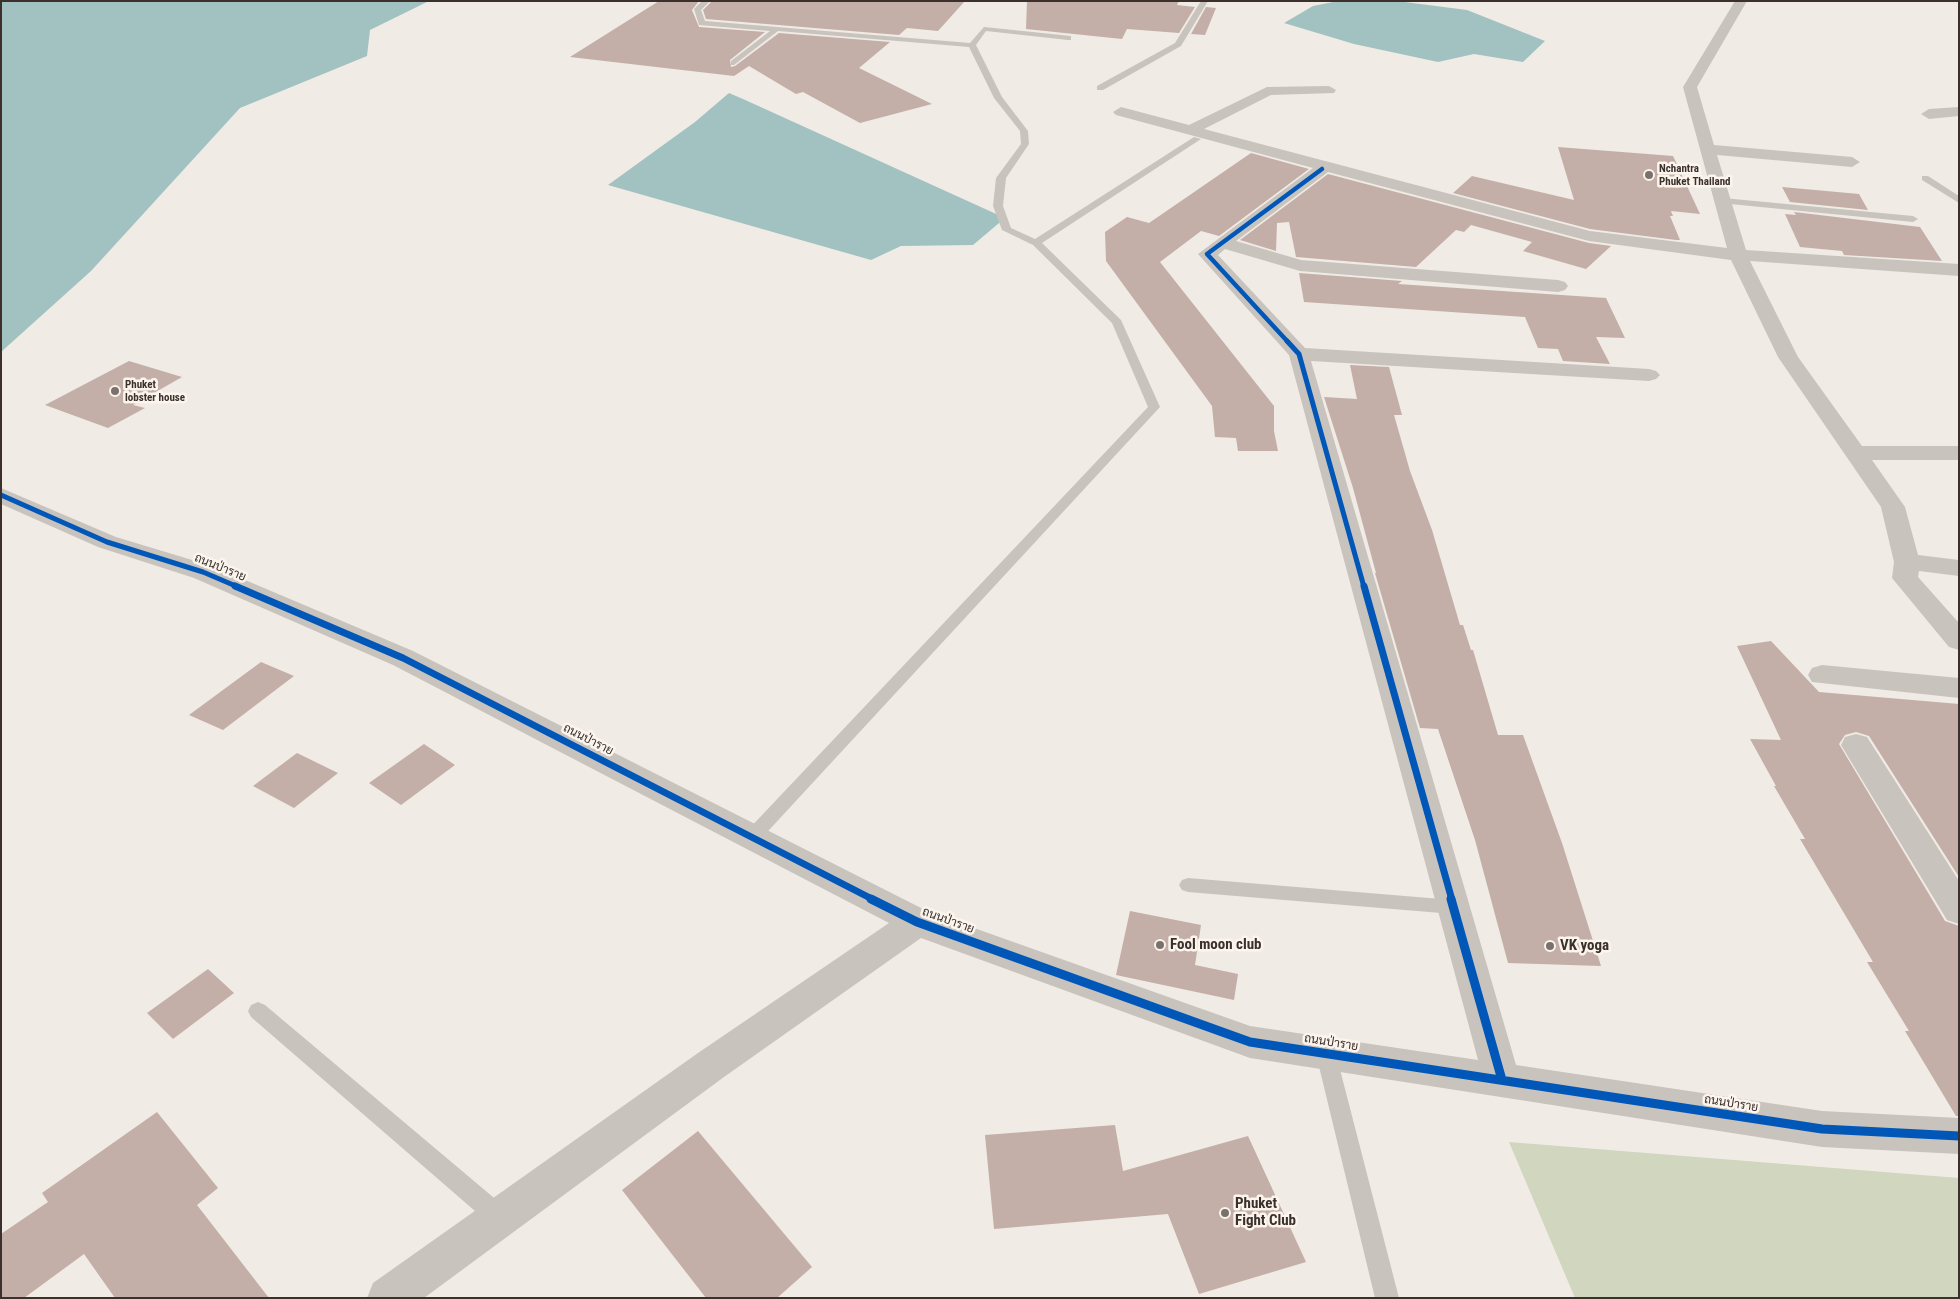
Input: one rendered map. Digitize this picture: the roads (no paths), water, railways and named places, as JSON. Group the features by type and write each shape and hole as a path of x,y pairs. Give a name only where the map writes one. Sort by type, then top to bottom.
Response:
{"street":[{"path":"1740,1 1690,87 1738,255 1788,357 1894,507 1907,562 1905,578 1959,641"},
{"path":"1194,134 1267,91 1282,89 1304,91 1329,90"},
{"path":"1929,114 1959,111"},
{"path":"1121,112 1194,134 1590,236 1738,255 1959,270"},
{"path":"1709,149 1852,162"},
{"path":"1322,169 1207,254 1299,354 1502,1080"},
{"path":"1223,243 1300,265 1558,286"},
{"path":"1299,354 1649,375"},
{"path":"1856,453 1959,453"},
{"name":"ถนนป่าราย","path":"1,495 107,542 203,572 404,658 917,922 1250,1042 1822,1130 1959,1136"},
{"path":"1907,562 1959,568"},
{"path":"1822,675 1959,688"},
{"path":"1856,745 1959,910"},
{"path":"388,1298 711,1065 917,922"}],"lane":[{"path":"707,1 697,10 702,23 972,45"},
{"path":"1100,88 1178,44 1205,1"},
{"path":"972,45 984,29 1068,38"},
{"path":"734,63 775,30"},
{"path":"752,837 1154,407 1116,322 1036,243 1007,230 998,206 1001,178 1025,144 1024,131 998,98 972,45"},
{"path":"1036,243 1194,134"},
{"path":"1925,178 1959,200"},
{"path":"1723,201 1913,219"},
{"path":"1188,886 1453,907"},
{"path":"258,1011 500,1218"},
{"path":"1326,1054 1386,1298"}],"water":[{"path":"1,1 429,1 370,30 367,56 240,108 91,271 1,352"},
{"path":"1338,1 1397,1 1467,10 1545,41 1523,62 1474,54 1438,62 1354,44 1284,23 1313,6"},
{"path":"729,93 1005,218 973,245 901,246 871,260 608,185 695,122"}],"place":[{"name":"Nchantra Phuket Thailand","path":"1649,175"},
{"name":"Phuket lobster house","path":"115,391"},
{"name":"Fool moon club","path":"1160,945"},
{"name":"VK yoga","path":"1550,946"},
{"name":"Phuket Fight Club","path":"1225,1213"}]}
